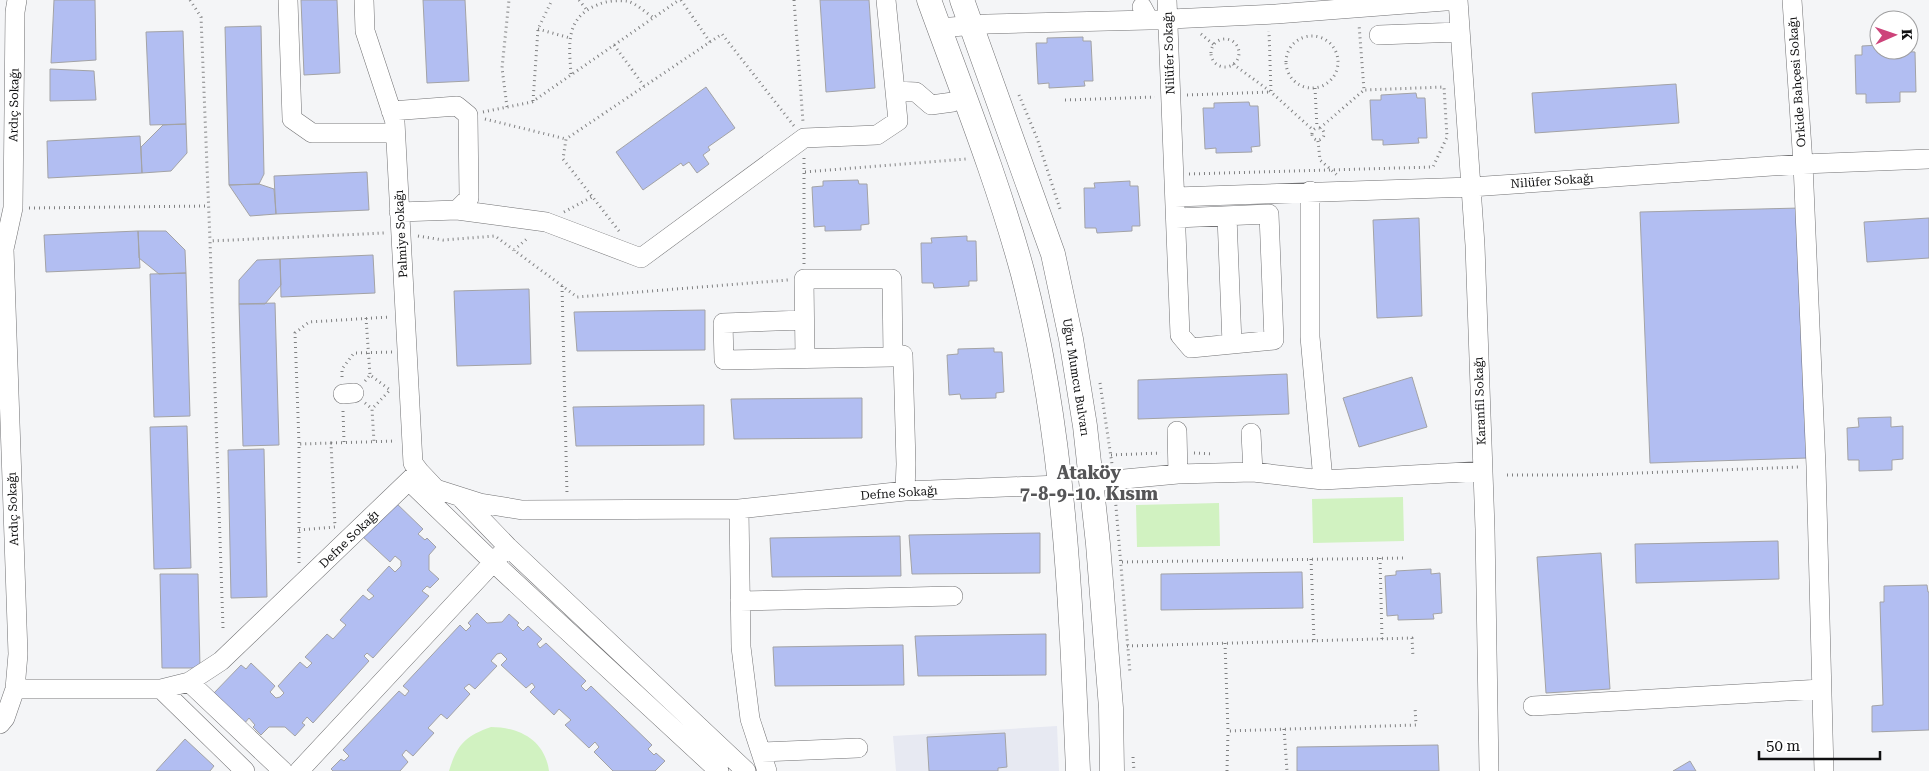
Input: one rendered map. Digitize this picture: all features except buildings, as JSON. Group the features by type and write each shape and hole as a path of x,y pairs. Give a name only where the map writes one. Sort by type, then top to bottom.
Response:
{"main road":[{"path":"929,0 986,157 1023,275 1055,430 1067,573 1078,771"},
{"name":"Uğur Mumcu Bulvarı","path":"962,0 1053,254 1071,339 1092,482 1106,646 1112,771"},
{"path":"1059,485 1092,482"}],"street":[{"name":"Ardıç Sokağı","path":"15,690 18,654 4,249 13,208 7,78 18,0"},
{"path":"288,0 292,119 312,133 395,132"},
{"name":"Palmiye Sokağı","path":"364,0 365,30 394,122 414,476"},
{"path":"399,212 457,210 546,222 641,258 804,138 877,135 898,121 886,0"},
{"name":"Nilüfer Sokağı","path":"1167,0 1160,16 1181,92 1175,197 1180,334 1191,348 1232,344"},
{"path":"940,28 1160,16 1268,15 1458,0"},
{"name":"Karanfil Sokağı","path":"1458,0 1475,245 1483,471 1489,771"},
{"name":"Orkide Bahçesi Sokağı","path":"1792,0 1803,164 1816,466 1824,771"},
{"path":"1379,35 1459,32"},
{"path":"895,91 916,92 931,105 953,102"},
{"path":"391,111 457,106 468,115 469,198 457,210"},
{"name":"Nilüfer Sokağı","path":"1175,197 1471,187 1803,164 1929,159"},
{"path":"1310,191 1310,337 1323,480"},
{"path":"1176,218 1269,214 1274,340 1232,344 1228,216"},
{"path":"805,358 804,279 892,279 893,357"},
{"path":"804,320 723,323 724,360 893,357 903,355 905,491"},
{"path":"1177,431 1178,474"},
{"path":"1251,433 1253,472"},
{"path":"1092,482 1178,474 1253,472 1323,480 1483,471"},
{"path":"414,476 494,563 717,765 746,771"},
{"name":"Defne Sokağı","path":"15,690 161,689 189,682 221,661 414,476 436,489 480,502 522,510 738,509 905,491 1059,485"},
{"path":"459,496 717,765"},
{"path":"738,509 741,646 750,719 768,771"},
{"path":"299,771 508,547"},
{"path":"740,601 953,596"},
{"path":"189,682 283,771"},
{"path":"161,689 245,771"},
{"path":"1533,706 1821,689"},
{"path":"0,724 5,718 15,690"},
{"path":"761,752 858,748"}],"path":[{"path":"190,0 201,17 223,628"},
{"path":"507,107 502,68 509,0"},
{"path":"532,102 538,29 552,0"},
{"path":"579,0 586,9"},
{"path":"468,115 532,102 680,0 710,42"},
{"path":"210,241 400,232 443,240 495,236 577,297 804,279 804,138 794,0"},
{"path":"572,74 569,46 572,26 586,9 604,1 628,1 654,18"},
{"path":"1358,8 1364,90"},
{"path":"1268,15 1271,92"},
{"path":"1160,16 1214,45"},
{"path":"538,29 570,38"},
{"path":"622,235 562,159 566,139 722,34 804,138"},
{"path":"1307,36 1323,39 1330,44 1337,58 1335,74 1323,85 1315,88 1298,84 1292,78 1286,61 1288,52 1293,45 1307,36"},
{"path":"1222,40 1231,41 1235,44 1239,57 1234,64 1225,67 1214,61 1211,53 1214,45 1222,40"},
{"path":"614,45 644,86"},
{"path":"1234,64 1317,129 1324,131 1325,136 1322,140 1318,141"},
{"path":"1448,81 1452,129"},
{"path":"1188,164 1188,174 1433,167 1447,137 1444,86 1364,90 1317,129 1312,137 1318,141"},
{"path":"1315,88 1317,129"},
{"path":"1065,100 1181,92 1271,92"},
{"path":"468,115 566,139"},
{"path":"1318,141 1320,160 1351,190"},
{"path":"804,172 986,157"},
{"path":"13,208 208,206"},
{"path":"562,286 568,510"},
{"path":"300,586 299,444 295,332 309,322 405,316"},
{"path":"366,318 370,375"},
{"path":"344,442 348,394 342,369 354,353 399,352"},
{"path":"370,375 390,390 372,409 374,442"},
{"path":"348,394 370,375"},
{"path":"348,394 372,409"},
{"path":"299,444 412,441"},
{"path":"299,530 335,527 331,443"},
{"path":"1111,455 1178,452 1215,454"},
{"path":"1507,475 1816,466"},
{"path":"1380,558 1382,639"},
{"path":"1122,562 1406,558"},
{"path":"1311,559 1314,641"},
{"path":"1106,646 1412,638 1413,657"},
{"path":"1224,771 1227,769 1228,731 1225,643"},
{"path":"1228,731 1416,725 1415,707"},
{"path":"1284,729 1287,771"}],"shaded area":[{"path":"1057,726 1059,771 896,771 893,736"}],"green space":[{"path":"1403,497 1404,541 1313,543 1312,499"},
{"path":"1219,503 1220,546 1137,547 1136,505"},
{"path":"491,727 511,730 529,737 542,751 547,760 549,771 449,771 455,754 463,743 482,730"}],"district":[{"name":"Ataköy 7-8-9-10. Kısım","path":"1089,483"}]}
